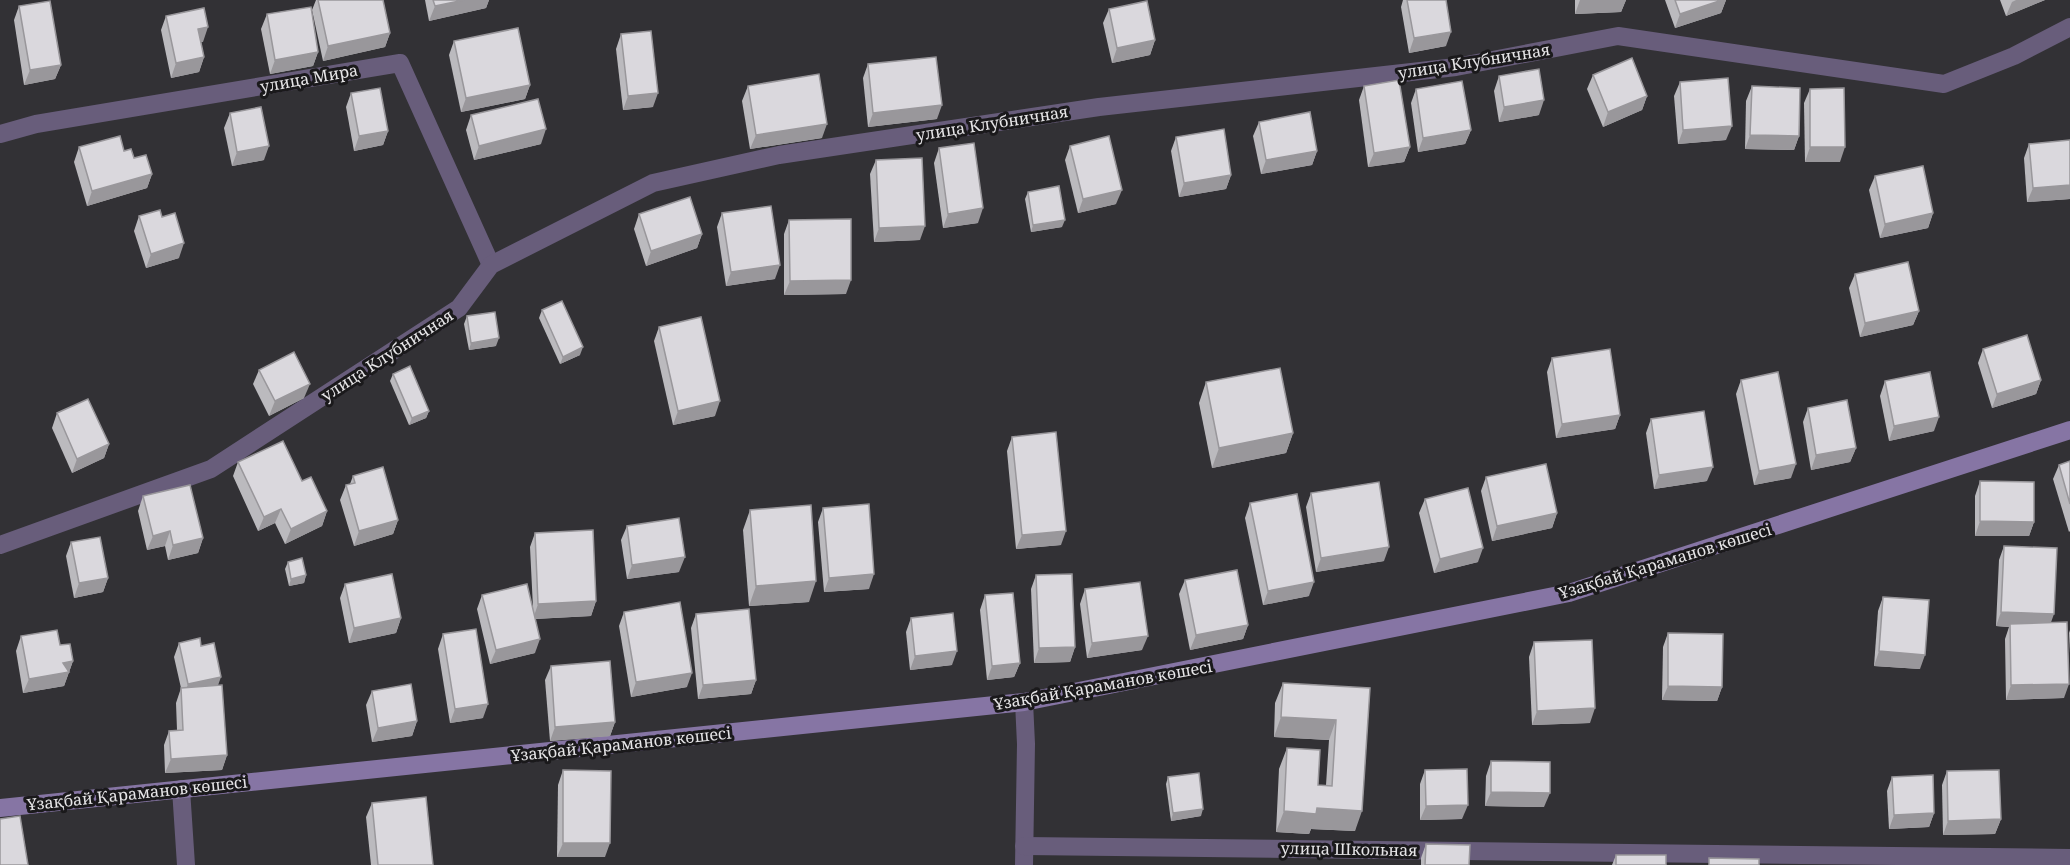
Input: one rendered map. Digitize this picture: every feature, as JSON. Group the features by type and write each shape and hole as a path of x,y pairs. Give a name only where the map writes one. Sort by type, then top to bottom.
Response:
{"street":[{"name":"улица Клубничная","path":"0,545 211,469 459,308 491,265 653,183 779,155 1099,107 1456,67 1618,36 1944,84 2014,56 2070,27"},
{"name":"улица Мира","path":"0,134 36,124 400,63 491,265"},
{"name":"Ұзақбай Қараманов көшесі","path":"0,808 1024,702 1569,593 2070,430"},
{"path":"1024,702 1026,744 1024,865"},
{"path":"181,789 186,865"},
{"name":"улица Школьная","path":"1024,846 2070,858"}],"building":[{"path":"318,0 383,0 390,33 328,46"},
{"path":"433,0 464,0 435,6"},
{"path":"1407,0 1446,0 1451,32 1414,38"},
{"path":"1675,0 1722,0 1680,14"},
{"path":"50,1 61,65 30,70 19,6"},
{"path":"1147,1 1155,40 1117,48 1109,9"},
{"path":"311,7 318,52 275,60 267,14"},
{"path":"204,8 208,27 198,29 204,57 176,63 166,16"},
{"path":"518,28 530,85 466,98 454,41"},
{"path":"651,31 658,93 628,96 621,34"},
{"path":"936,57 942,105 873,113 868,64"},
{"path":"1632,58 1647,96 1608,112 1593,75"},
{"path":"1539,69 1544,100 1504,107 1499,76"},
{"path":"819,74 827,124 756,135 748,86"},
{"path":"1728,78 1732,126 1683,130 1680,82"},
{"path":"1399,80 1410,147 1374,153 1364,86"},
{"path":"1462,81 1471,130 1423,138 1416,89"},
{"path":"1752,86 1800,88 1799,136 1750,135"},
{"path":"380,88 388,131 359,136 351,93"},
{"path":"1844,88 1845,147 1810,147 1810,89"},
{"path":"538,99 546,129 479,146 471,115"},
{"path":"261,107 269,146 237,152 230,113"},
{"path":"1310,112 1317,151 1266,160 1259,122"},
{"path":"1224,129 1231,175 1184,183 1176,137"},
{"path":"120,136 124,151 131,149 134,158 146,155 152,174 92,191 79,147"},
{"path":"1109,136 1122,190 1083,199 1070,146"},
{"path":"2070,140 2070,185 2033,188 2029,144"},
{"path":"974,143 983,208 948,214 939,148"},
{"path":"922,158 925,226 879,228 876,160"},
{"path":"1923,166 1933,213 1885,224 1875,176"},
{"path":"1059,186 1065,220 1033,225 1028,192"},
{"path":"690,197 702,234 651,251 639,214"},
{"path":"771,206 780,265 731,272 722,213"},
{"path":"160,210 162,217 175,213 184,243 151,254 139,216"},
{"path":"851,219 851,280 790,281 789,220"},
{"path":"1908,262 1919,311 1865,323 1855,274"},
{"path":"562,301 583,347 563,357 542,310"},
{"path":"495,312 499,338 471,343 467,316"},
{"path":"701,317 720,401 678,411 659,327"},
{"path":"2027,335 2041,380 1997,394 1983,349"},
{"path":"1610,349 1620,415 1562,424 1552,358"},
{"path":"294,352 310,384 275,401 259,370"},
{"path":"410,366 429,411 412,418 393,374"},
{"path":"1280,368 1293,433 1219,448 1206,382"},
{"path":"1778,372 1796,464 1759,471 1741,380"},
{"path":"1930,372 1939,417 1894,426 1885,381"},
{"path":"88,399 109,444 77,459 57,413"},
{"path":"1847,400 1856,448 1816,455 1808,408"},
{"path":"1704,411 1713,467 1659,475 1651,419"},
{"path":"1056,432 1066,531 1022,535 1012,437"},
{"path":"283,441 302,481 311,477 327,511 291,529 281,509 264,517 238,462"},
{"path":"2070,461 2070,504 2059,465"},
{"path":"1546,464 1557,513 1497,526 1486,477"},
{"path":"383,467 398,520 359,531 346,485 355,483 353,476"},
{"path":"1980,481 2034,482 2034,522 1980,521"},
{"path":"1379,482 1389,547 1321,558 1311,493"},
{"path":"190,485 203,538 173,545 170,531 153,536 143,496"},
{"path":"1468,488 1483,548 1440,559 1425,499"},
{"path":"1297,494 1314,582 1268,591 1250,503"},
{"path":"869,504 874,574 829,578 823,508"},
{"path":"811,505 816,581 756,586 750,510"},
{"path":"679,518 685,557 632,565 627,526"},
{"path":"593,530 596,601 538,604 535,533"},
{"path":"100,537 108,578 79,583 71,542"},
{"path":"2004,546 2057,548 2054,614 2001,612"},
{"path":"302,558 306,575 291,579 288,562"},
{"path":"1237,570 1248,625 1196,635 1185,580"},
{"path":"392,574 401,618 354,628 345,584"},
{"path":"1072,574 1075,647 1039,648 1036,575"},
{"path":"1140,582 1148,636 1092,643 1085,589"},
{"path":"527,584 540,639 496,650 482,595"},
{"path":"1013,593 1020,663 992,666 985,595"},
{"path":"1883,597 1929,600 1925,655 1879,651"},
{"path":"680,602 692,673 636,682 624,612"},
{"path":"749,609 756,680 703,685 696,614"},
{"path":"953,613 957,651 915,656 911,618"},
{"path":"2067,622 2069,684 2011,685 2010,624"},
{"path":"476,629 488,704 455,709 443,634"},
{"path":"57,630 60,645 70,644 73,661 63,663 69,672 29,679 21,636"},
{"path":"1668,633 1723,634 1722,687 1668,686"},
{"path":"200,638 201,646 214,643 221,677 188,684 179,643"},
{"path":"1592,640 1595,708 1537,711 1534,642"},
{"path":"610,661 615,722 555,727 551,666"},
{"path":"1283,683 1370,688 1362,811 1317,808 1316,814 1284,811 1287,748 1320,750 1318,785 1332,786 1336,720 1281,717"},
{"path":"411,684 417,721 378,728 372,691"},
{"path":"222,685 227,755 171,759 169,731 183,730 181,688"},
{"path":"1491,761 1550,762 1550,793 1491,792"},
{"path":"1467,769 1468,805 1426,806 1425,770"},
{"path":"563,770 611,771 610,843 563,843"},
{"path":"1999,770 2001,819 1948,821 1947,771"},
{"path":"1199,773 1203,809 1173,813 1168,777"},
{"path":"1933,775 1934,813 1894,815 1892,777"},
{"path":"426,797 433,865 378,865 372,803"},
{"path":"20,816 28,865 0,865 0,819"},
{"path":"1426,844 1470,845 1469,865 1425,865"},
{"path":"1616,855 1666,855 1666,865 1616,865"},
{"path":"1709,858 1759,859 1759,865 1709,865"}]}
